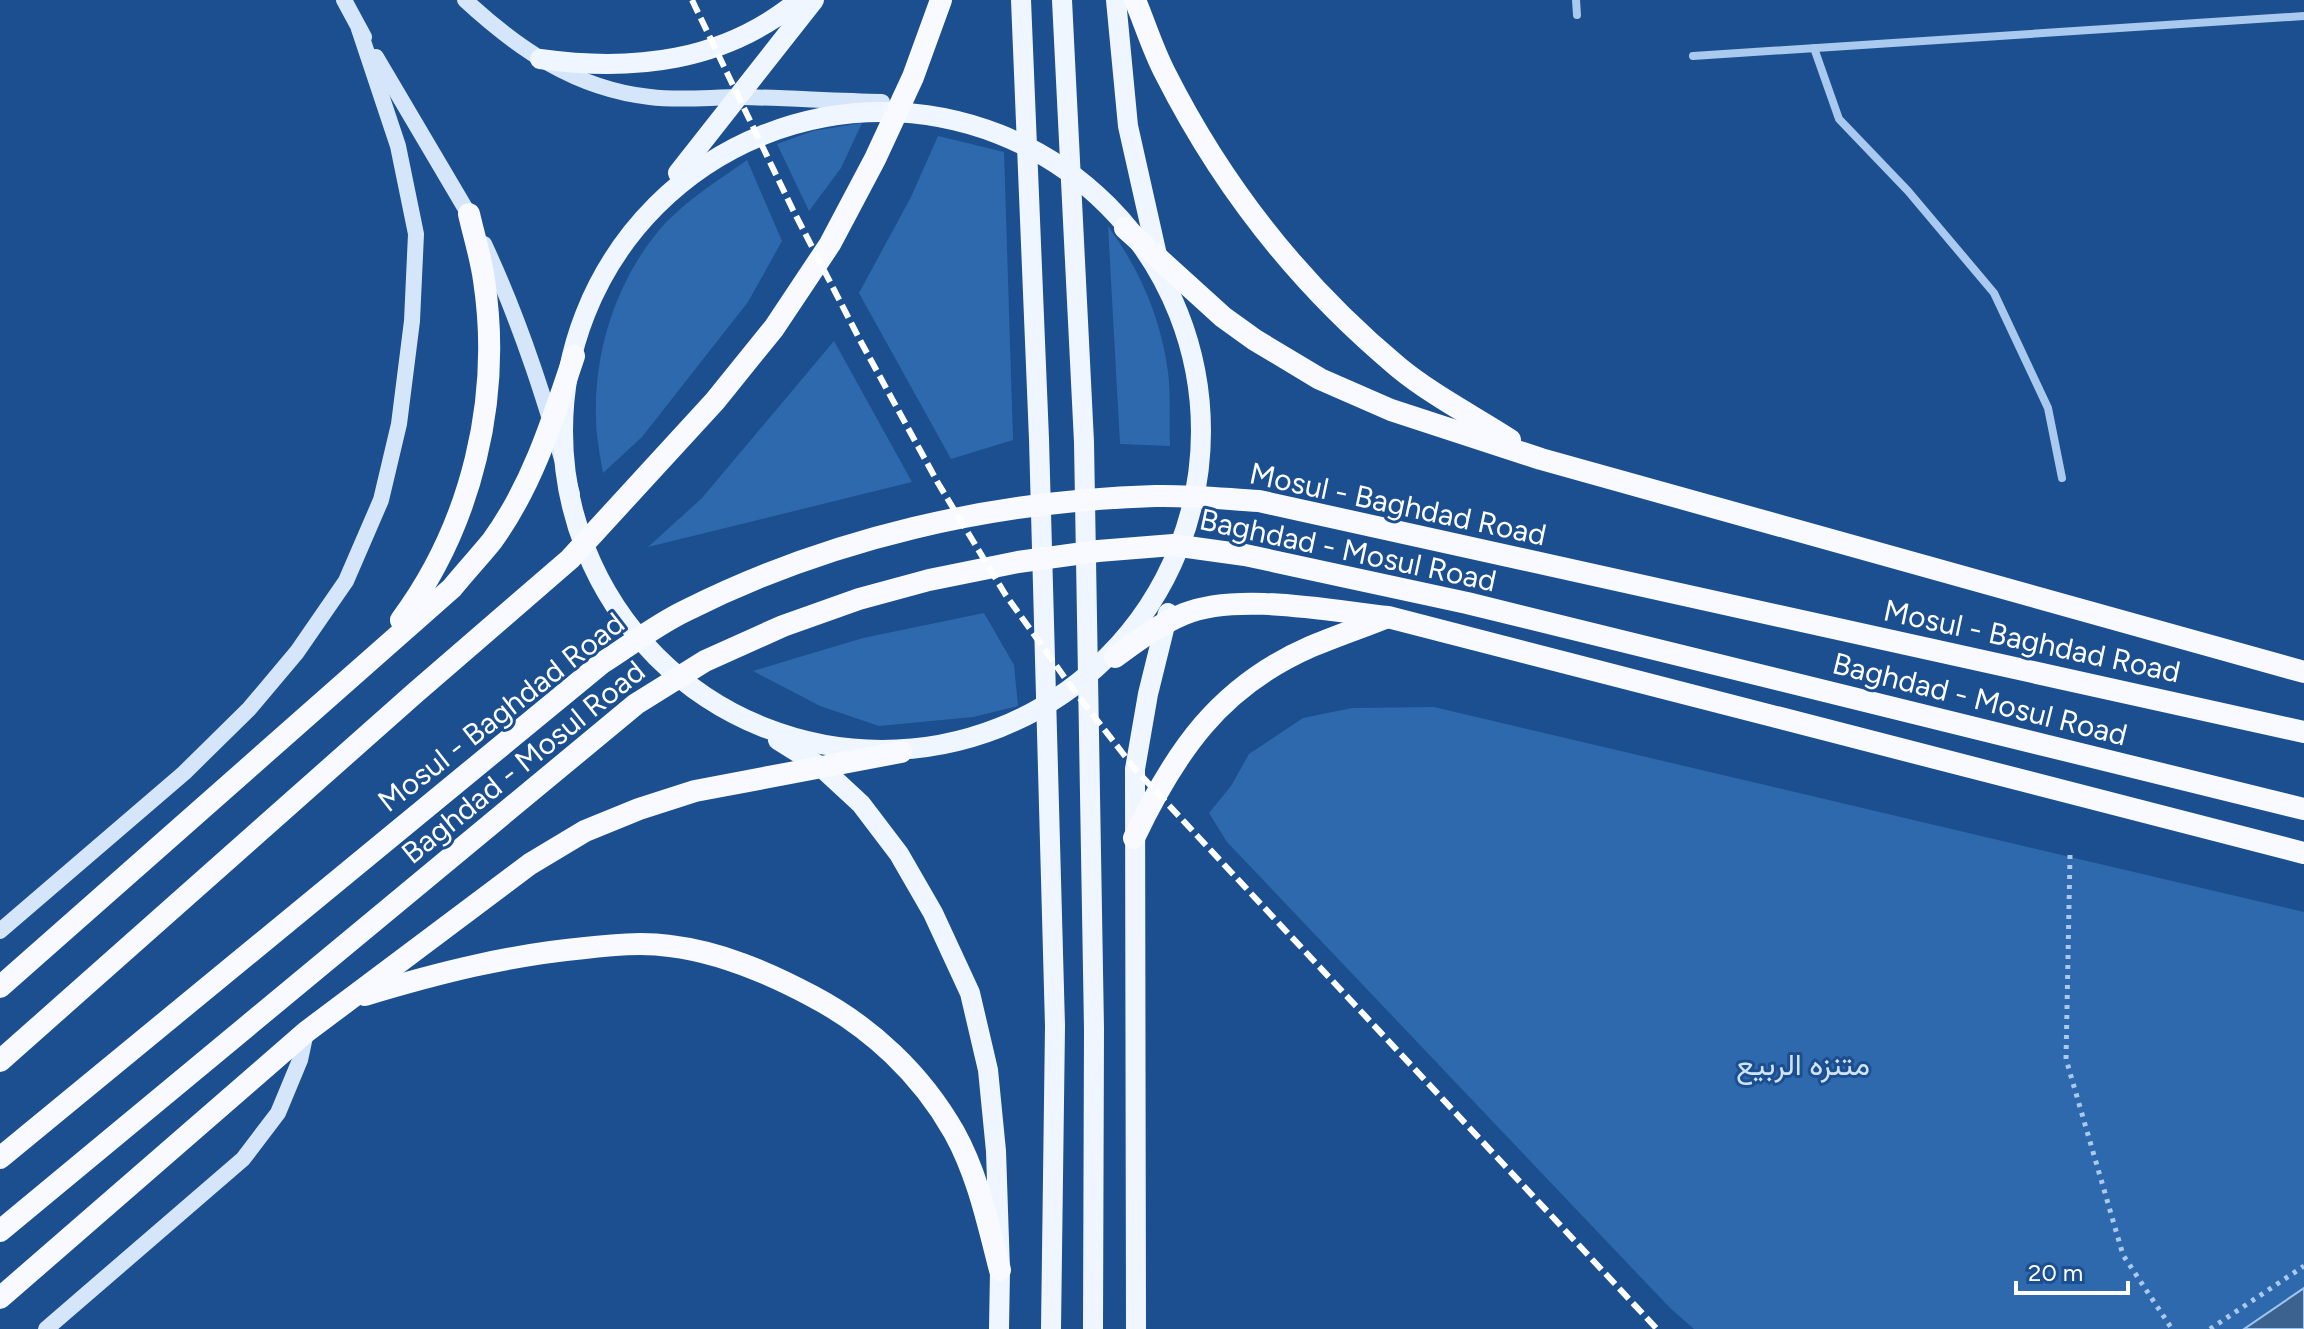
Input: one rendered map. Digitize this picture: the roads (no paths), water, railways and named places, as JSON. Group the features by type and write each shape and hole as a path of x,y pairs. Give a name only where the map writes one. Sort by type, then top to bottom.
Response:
{"highway":[{"path":"0,1061 570,559 715,401 774,328 830,244 875,159 913,77 941,0"},
{"path":"1135,0 1164,70 1200,138 1243,202 1290,262 1343,317 1400,369 1541,459"},
{"path":"379,651 418,597 449,539 472,476 485,412 490,345 484,279 469,214"},
{"path":"1125,228 1223,317 1255,340 1320,379 1391,410 1541,459 2304,672"},
{"path":"0,987 452,588 492,540 522,491 552,423 574,356"},
{"name":"Mosul - Baghdad Road","path":"0,1158 602,663 683,612 770,573 844,546 919,526 1013,508 1157,496 1259,501 2304,732"},
{"name":"Baghdad - Mosul Road","path":"0,1231 636,704 705,661 783,626 859,599 929,580 1018,562 1173,545 1245,555 1467,603 2304,809"},
{"path":"1115,657 1166,623 1187,613 1228,605 1279,605 1388,617 2304,853"},
{"path":"1134,838 1172,765 1194,733 1233,693 1309,648 1388,617"},
{"path":"0,1298 306,1032 509,879 585,831 695,791 901,752"},
{"path":"353,998 490,961 610,946 668,945 721,957 774,976 831,1006 876,1037 924,1086 955,1134 979,1191 1000,1270"}],"main road":[{"path":"344,0 469,214 503,285 540,383 585,538 603,581 628,619 658,655 709,696 821,767 861,804 899,854 933,913 970,993 988,1070 996,1151 999,1329"},
{"path":"465,0 500,33 540,59 575,78 613,91 652,98 738,97 882,102 944,111 1017,138 1057,163 1093,193 1125,228 1150,269 1169,311"},
{"path":"540,59 612,66 681,57 753,30 799,0"},
{"path":"572,494 565,417 574,356 597,288 640,221 814,0"},
{"path":"1021,0 1039,455 1055,1026 1051,1329"},
{"path":"1062,0 1084,458 1094,1029 1093,1329"},
{"path":"1116,0 1128,126 1169,311 1187,373 1193,471 1189,518 1140,730 1135,769 1136,1329"},
{"path":"0,931 184,773 249,709 297,652 346,581 381,500 399,424 412,321 416,234 398,146 359,29"},
{"path":"640,221 699,166 756,134 807,115 882,102"},
{"path":"731,710 772,730 813,743 857,751 901,752 989,736 1030,719 1069,697 1115,657 1154,612 1171,585 1179,564"},
{"path":"46,1329 243,1159 262,1137 284,1100 300,1060 306,1032"}],"street":[{"path":"1576,0 1577,15"},
{"path":"1693,56 2304,16"},
{"path":"1814,48 1839,119 1908,191 1994,293 2048,408 2062,478"}],"railway":[{"path":"692,0 793,210 938,483 1005,594 1075,692 1135,769 1657,1329"}],"park label":[{"name":"متنزه الربيع","path":"1803,1064"}]}
